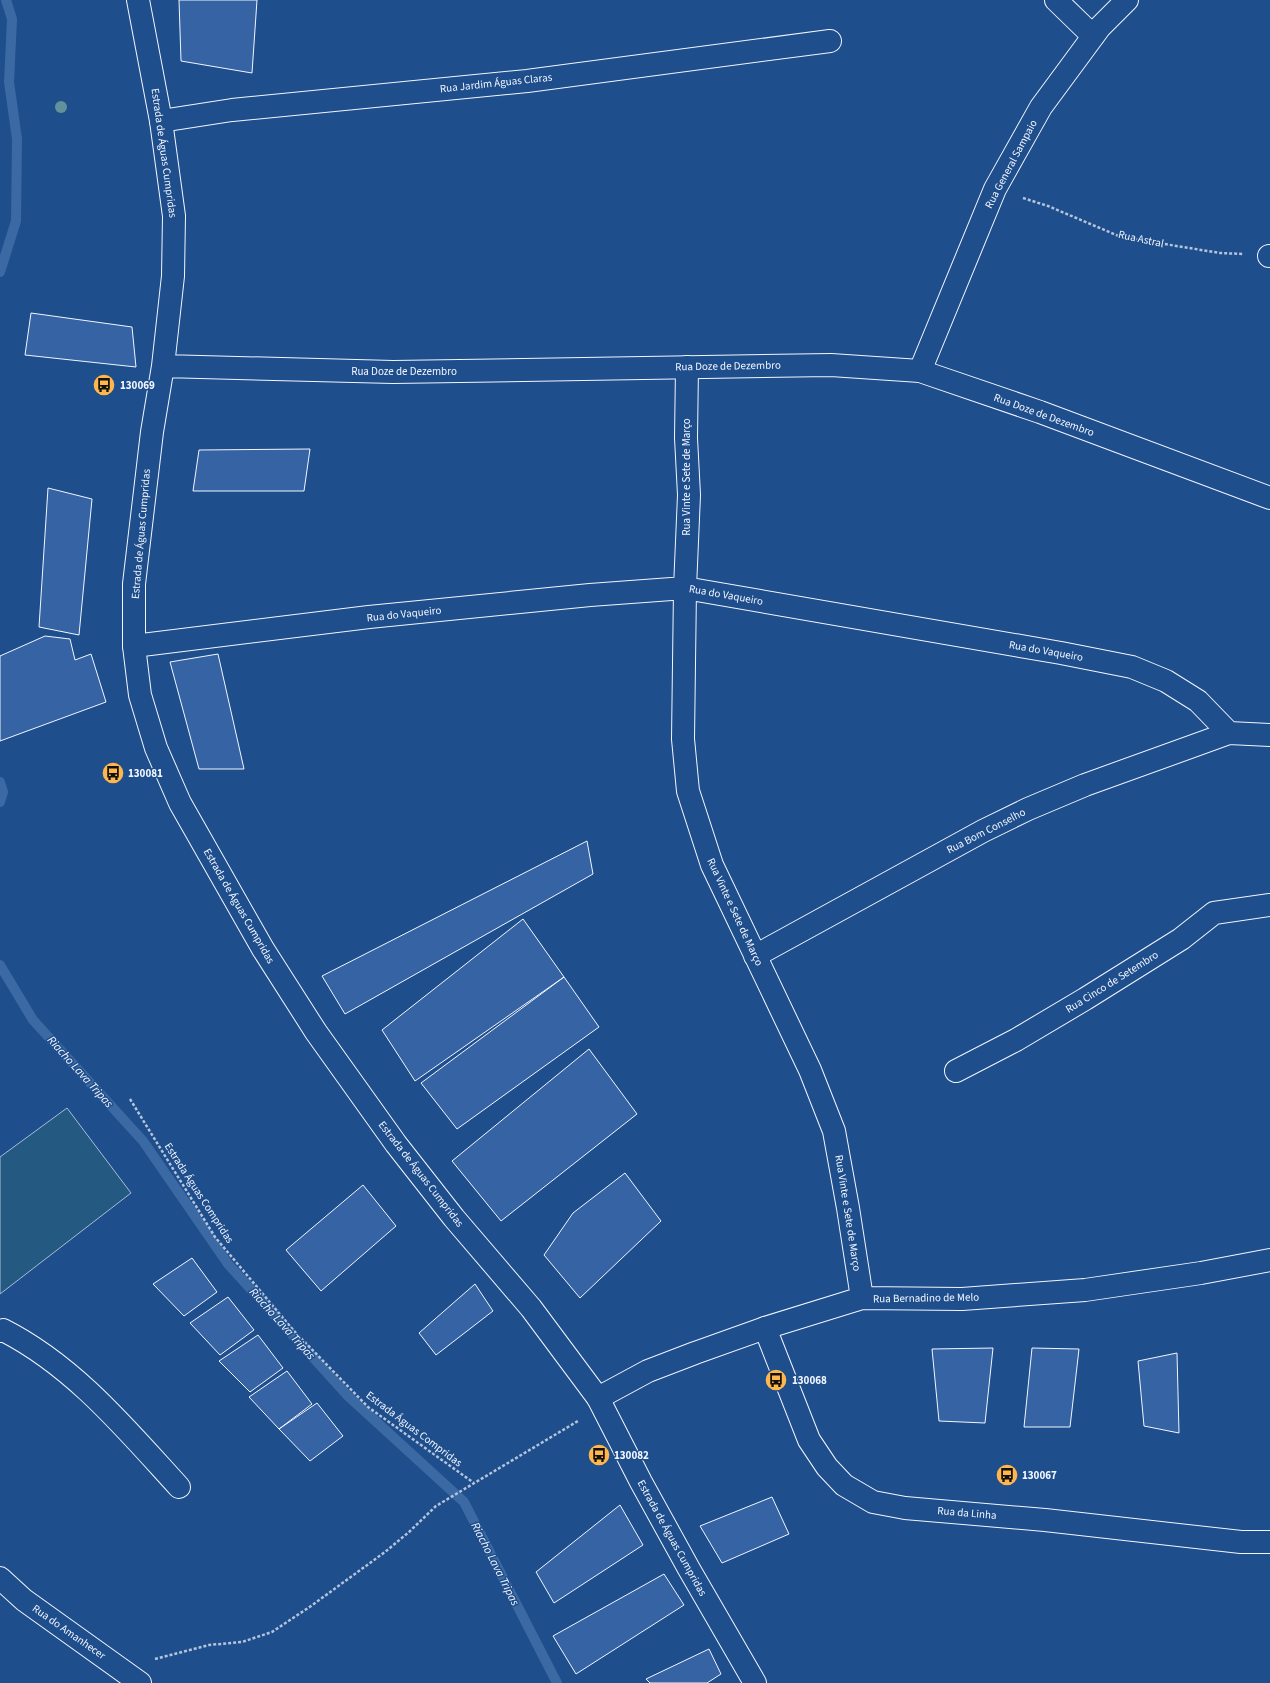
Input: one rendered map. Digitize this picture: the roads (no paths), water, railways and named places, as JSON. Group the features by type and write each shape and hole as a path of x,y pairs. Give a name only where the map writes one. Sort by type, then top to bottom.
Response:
{"street":[{"name":"Estrada de Águas Cumpridas","path":"138,0 161,120 174,216 173,276 163,366 152,432 134,584 134,646 140,695 156,748 180,803 262,949 316,1032 396,1144 454,1218 531,1308 600,1402 685,1563 755,1683"},
{"path":"1056,0 1093,36"},
{"name":"Rua General Sampaio","path":"920,371 995,189 1041,107 1093,36 1127,0"},
{"name":"Rua Jardim Águas Claras","path":"161,120 232,110 527,81 830,41"},
{"name":"Rua Doze de Dezembro","path":"163,366 393,372 831,364 920,371 1040,412 1270,498"},
{"name":"Rua Vinte e Sete de Março","path":"687,367 686,438 689,495 685,588 683,739 688,791 712,865 810,1070 834,1131 862,1298"},
{"name":"Rua do Vaqueiro","path":"134,646 369,617 590,595 685,588 1045,650 1132,667 1166,681 1198,701 1229,733"},
{"path":"1229,733 1270,735"},
{"name":"Rua Bom Conselho","path":"755,956 983,831 1028,809 1100,780 1229,733"},
{"name":"Rua Cinco de Setembro","path":"956,1071 1016,1040 1085,999 1182,939 1214,913 1270,905"},
{"name":"Rua Bernadino de Melo","path":"600,1402 648,1371 765,1328 862,1298 962,1299 1085,1290 1201,1273 1270,1260"},
{"name":"Rua da Linha","path":"765,1328 809,1440 827,1467 844,1484 873,1502 905,1508 1044,1520 1241,1542 1270,1542"},
{"path":"0,1331 3,1330 25,1342 74,1378 111,1412 179,1487"},
{"name":"Rua do Amanhecer","path":"0,1578 24,1600 140,1683"}],"waterway":[{"name":"Riacho Lava Tripas","path":"0,272 16,221 17,139 9,82 12,19 6,0"},
{"name":"Riacho Lava Tripas","path":"0,782 3,792 0,802"},
{"name":"Riacho Lava Tripas","path":"0,965 33,1020 143,1141 228,1264 347,1395 464,1502 557,1683"}],"place":[{"name":"130069","path":"104,385"},
{"name":"130081","path":"113,773"},
{"name":"130068","path":"776,1380"},
{"name":"130082","path":"599,1455"},
{"name":"130067","path":"1007,1475"}]}
